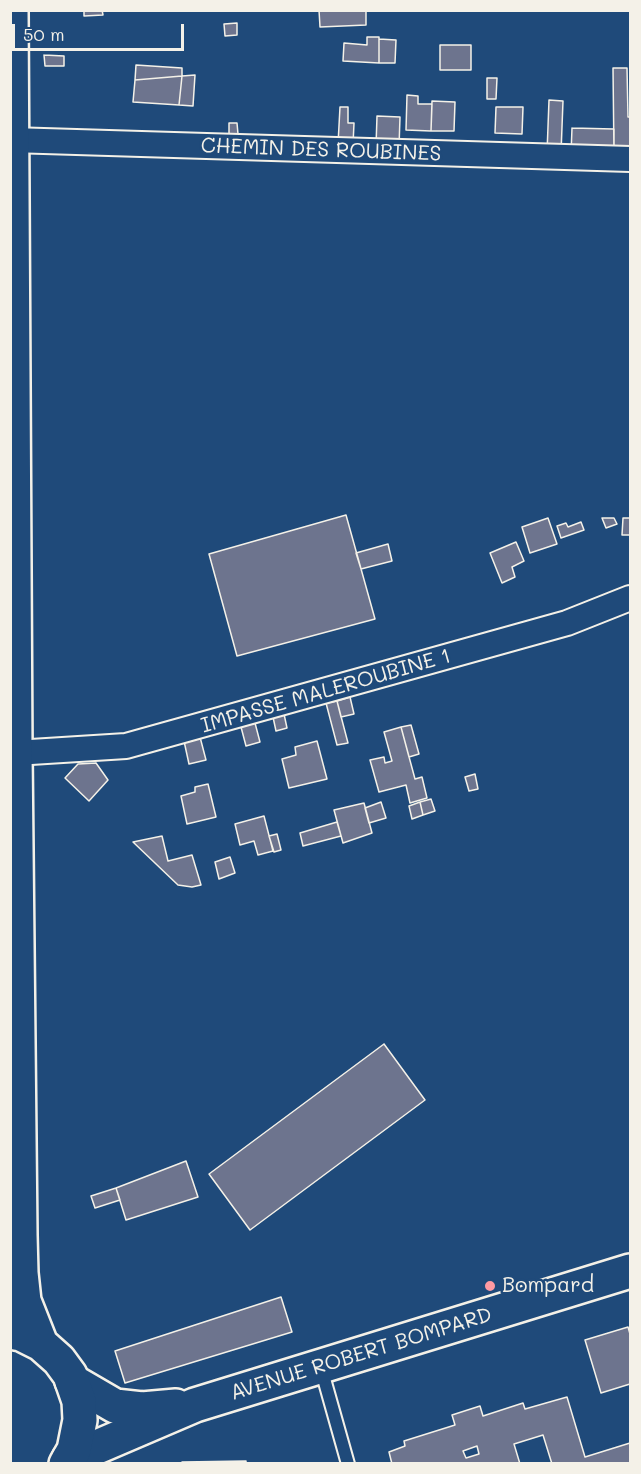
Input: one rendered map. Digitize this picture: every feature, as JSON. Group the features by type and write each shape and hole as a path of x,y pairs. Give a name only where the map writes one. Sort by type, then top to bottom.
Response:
{"main road":[{"path":"11,10 15,753 21,1273 24,1301 41,1344"},
{"name":"AVENUE ROBERT BOMPARD","path":"67,1461 195,1405 630,1272"},
{"path":"10,1332 21,1334 41,1344 59,1360 72,1381 79,1401 80,1420 78,1437 67,1461"},
{"name":"AVENUE ROBERT BOMPARD","path":"72,1381 115,1406 142,1408 195,1405"}],"street":[{"name":"CHEMIN DES ROUBINES","path":"12,140 630,159"},
{"name":"IMPASSE MALEROUBINE 1","path":"15,753 126,746 567,623 630,598"}],"lane":[{"path":"320,1367 348,1464"}],"building":[{"path":"84,10 102,10 103,15 84,16"},
{"path":"319,10 366,10 366,25 320,27"},
{"path":"237,23 237,35 225,36 224,24"},
{"path":"367,37 379,37 379,63 343,61 344,43 367,45"},
{"path":"379,39 396,40 395,63 379,63"},
{"path":"440,45 471,45 471,70 440,70"},
{"path":"44,55 64,56 64,66 45,66"},
{"path":"136,65 182,68 182,76 135,80"},
{"path":"613,68 627,68 630,157 614,156"},
{"path":"195,75 193,106 179,105 182,76"},
{"path":"182,76 179,105 133,102 135,80"},
{"path":"487,78 497,78 496,99 487,99"},
{"path":"407,95 418,96 418,104 432,104 431,131 406,130"},
{"path":"549,100 563,101 561,153 547,153"},
{"path":"432,101 455,102 454,131 431,131"},
{"path":"340,107 348,107 348,123 354,123 353,145 338,144"},
{"path":"496,107 523,107 522,134 495,133"},
{"path":"377,116 400,117 399,147 376,146"},
{"path":"229,123 237,123 238,134 229,134"},
{"path":"572,128 614,129 614,156 571,154"},
{"path":"346,515 375,619 237,656 209,554"},
{"path":"548,518 557,544 530,553 522,527"},
{"path":"602,518 614,518 617,524 606,528"},
{"path":"623,518 630,518 630,535 622,535"},
{"path":"581,522 584,530 561,538 557,526 566,523 568,527"},
{"path":"516,542 524,561 512,567 515,577 502,583 490,553"},
{"path":"388,544 392,561 361,569 356,553"},
{"path":"350,697 354,714 341,717 337,701"},
{"path":"337,701 348,743 337,745 326,703"},
{"path":"284,714 287,728 276,731 273,717"},
{"path":"255,723 260,742 246,746 241,727"},
{"path":"411,725 419,754 409,757 401,727"},
{"path":"401,727 415,779 422,777 427,798 410,803 406,785 379,792 370,760 384,757 385,763 392,761 384,732"},
{"path":"200,737 206,760 189,764 184,741"},
{"path":"317,741 327,779 289,788 282,759 296,755 295,747"},
{"path":"96,763 108,780 89,801 65,778 78,764"},
{"path":"475,774 478,789 469,791 465,777"},
{"path":"208,784 216,817 187,824 181,796 195,792 195,787"},
{"path":"431,799 435,811 423,815 420,802"},
{"path":"381,802 386,818 369,823 365,808"},
{"path":"420,802 423,815 412,819 409,806"},
{"path":"364,803 372,833 343,843 334,810"},
{"path":"264,816 273,851 258,855 254,841 240,845 235,824"},
{"path":"337,822 341,836 303,846 300,833"},
{"path":"277,834 281,850 274,852 269,836"},
{"path":"162,836 168,861 192,855 201,885 192,887 178,885 133,842"},
{"path":"230,857 235,873 219,879 215,862"},
{"path":"384,1044 425,1100 250,1230 209,1174"},
{"path":"186,1161 198,1197 126,1220 116,1188"},
{"path":"116,1188 120,1200 95,1208 91,1196"},
{"path":"281,1297 292,1332 125,1383 115,1351"},
{"path":"628,1327 630,1384 601,1393 585,1340"},
{"path":"567,1397 585,1457 630,1443 630,1464 552,1464 543,1435 514,1444 520,1464 392,1464 389,1452 405,1446 404,1441 455,1425 452,1415 480,1406 483,1416 523,1403 525,1409","holes":["477,1446 479,1454 466,1458 463,1451"]},
{"path":"246,1461 246,1464 182,1464 182,1462"}],"place":[{"name":"Bompard","path":"490,1286"}]}
